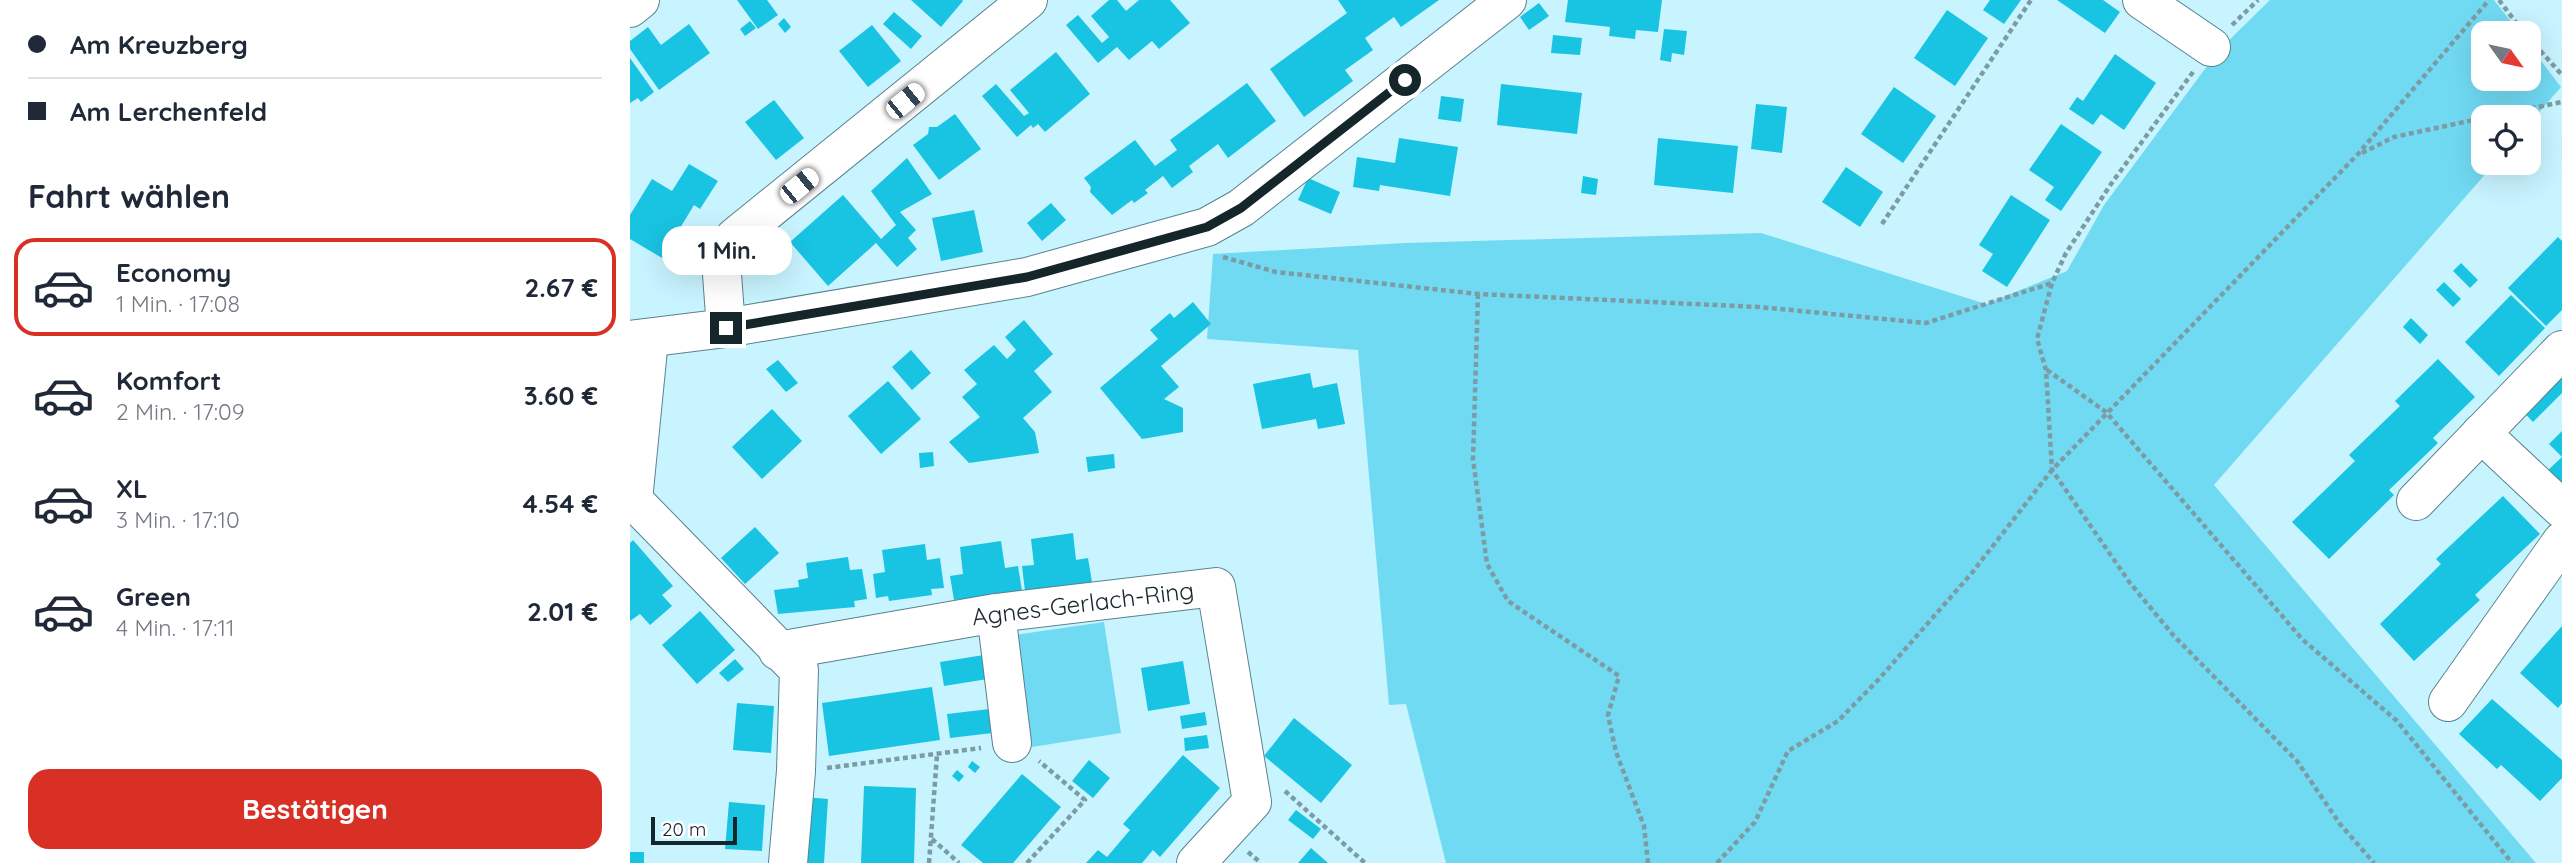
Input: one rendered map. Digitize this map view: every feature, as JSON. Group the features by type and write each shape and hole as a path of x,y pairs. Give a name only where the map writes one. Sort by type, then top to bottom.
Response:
{"street":[{"path":"630,9 640,0"},
{"path":"726,328 721,261 735,237 1028,0"},
{"path":"788,863 796,771 799,670 631,502 640,340 1027,277 1207,227 1241,208 1507,0"},
{"path":"2143,0 2211,47"},
{"path":"2416,501 2562,350"},
{"path":"2482,433 2562,509"},
{"path":"2448,702 2562,541"},
{"name":"Agnes-Gerlach-Ring","path":"778,651 996,613 1216,587 1252,802 1196,863"},
{"path":"996,613 1024,751"}],"path":[{"path":"1882,224 2031,0"},
{"path":"1717,863 1755,822 1788,751 1838,721 1879,679 1971,574 2052,470 2358,154 2489,0"},
{"path":"2499,0 2515,21"},
{"path":"2211,47 2111,184 2066,253 2052,283 2037,339 2046,370 2052,470 2130,583 2174,636 2297,761 2340,824 2374,863"},
{"path":"2541,51 2562,75"},
{"path":"2541,106 2562,102"},
{"path":"2358,154 2393,138 2471,121"},
{"path":"1210,254 1276,272 1478,294 1759,307 1926,323 2052,283"},
{"path":"1478,294 1473,459 1487,564 1508,601 1619,676 1608,715 1616,752 1644,825 1648,863"},
{"path":"2046,370 2106,412 2302,639 2396,721 2512,863"},
{"path":"1024,751 1085,800 1027,863"},
{"path":"796,771 937,755 929,863"},
{"path":"1245,755 1365,863"},
{"path":"931,838 959,863"}],"shaded area":[{"path":"2270,0 2494,0 2511,21 2471,21 2471,91 2541,91 2541,61 2561,87 2541,110 2541,105 2471,105 2471,175 2485,175 2214,485 2536,863 1446,863 1406,704 1389,705 1358,350 1207,339 1213,254 1405,243 1761,233 1986,304 2067,271 2104,205 2219,50"},
{"path":"1104,622 1121,733 1032,747 1015,635"}],"building":[{"path":"737,0 767,0 778,15 758,29"},
{"path":"911,0 962,0 963,1 941,27"},
{"path":"1109,0 1117,0 1126,11 1139,0 1170,0 1190,23 1159,49 1152,41 1129,60 1117,47 1098,63 1066,25 1078,15 1102,43 1109,37 1091,16"},
{"path":"1338,0 1439,0 1401,27 1394,17 1365,38 1373,50 1345,70 1353,81 1304,117 1270,69 1347,13"},
{"path":"1568,0 1662,0 1658,32 1636,30 1635,39 1609,36 1610,27 1565,22"},
{"path":"1990,0 2021,0 2004,24 1983,10"},
{"path":"2057,0 2103,0 2120,12 2105,33"},
{"path":"1539,3 1549,16 1529,30 1520,17"},
{"path":"1947,10 1988,38 1955,86 1914,58"},
{"path":"894,12 922,36 911,49 883,24"},
{"path":"784,18 791,27 785,33 778,24"},
{"path":"750,21 756,28 745,36 740,29"},
{"path":"689,24 710,53 659,90 630,49 630,41 648,27 661,45"},
{"path":"872,25 901,61 868,87 839,51"},
{"path":"1664,29 1687,31 1684,55 1672,53 1671,62 1660,60"},
{"path":"1553,35 1582,38 1580,55 1551,53"},
{"path":"1056,52 1090,94 1045,132 1038,124 1033,128 1031,125 1017,137 982,96 996,84 1024,116 1029,113 1010,90"},
{"path":"2115,54 2156,83 2124,130 2101,114 2093,125 2069,109 2077,97 2083,101"},
{"path":"630,58 654,92 641,102 638,98 630,103"},
{"path":"1247,83 1276,121 1228,158 1218,144 1189,166 1193,172 1172,188 1163,176 1145,190 1148,193 1134,203 1132,200 1112,215 1090,192 1091,187 1084,178 1135,140 1155,166 1177,150 1170,140"},
{"path":"1501,84 1582,93 1577,134 1497,125"},
{"path":"1894,87 1936,116 1903,163 1861,134"},
{"path":"1441,96 1464,99 1461,122 1438,119"},
{"path":"774,100 804,138 776,160 745,122"},
{"path":"1756,104 1787,107 1782,153 1751,149"},
{"path":"955,114 981,149 939,180 913,145 928,134 929,127 937,127"},
{"path":"2061,124 2102,152 2061,211 2045,200 2054,187 2029,170"},
{"path":"1399,138 1458,147 1450,196 1380,185 1379,191 1353,187 1357,157 1395,163"},
{"path":"1658,138 1738,146 1733,193 1654,185"},
{"path":"907,158 932,194 900,212 916,230 908,238 917,249 897,267 876,243 828,286 790,242 843,195 881,239 896,225 871,191"},
{"path":"689,164 718,181 700,209 694,205 662,258 630,239 630,215 652,179 672,191"},
{"path":"1846,167 1883,192 1860,227 1822,202"},
{"path":"1583,176 1598,179 1596,195 1581,193"},
{"path":"1308,178 1340,192 1331,214 1298,200"},
{"path":"2011,195 2050,220 2007,287 1982,271 1993,254 1979,245"},
{"path":"1051,203 1066,220 1042,241 1027,223"},
{"path":"974,210 983,252 941,261 932,218"},
{"path":"2558,237 2562,241 2562,310 2546,326 2508,288"},
{"path":"2461,263 2478,280 2470,288 2453,271"},
{"path":"2444,282 2461,299 2453,307 2436,290"},
{"path":"2511,295 2545,328 2499,376 2465,342"},
{"path":"1193,302 1211,324 1161,366 1179,387 1164,399 1183,408 1183,432 1142,439 1100,388 1158,339 1150,330 1170,313 1174,318"},
{"path":"2411,318 2428,335 2420,344 2403,327"},
{"path":"1024,320 1053,354 1034,371 1052,392 1023,418 1035,432 1039,453 969,463 949,442 980,417 962,397 977,384 964,370 994,345 1007,359 1016,350 1005,337"},
{"path":"911,350 931,373 912,390 892,367"},
{"path":"2438,359 2475,397 2433,438 2438,443 2389,490 2394,495 2329,559 2292,522 2355,461 2349,455 2400,406 2395,401"},
{"path":"778,360 798,383 786,392 766,369"},
{"path":"2562,362 2562,393 2533,422 2518,406"},
{"path":"1310,373 1313,388 1337,383 1345,424 1318,429 1316,419 1262,429 1253,384"},
{"path":"888,381 921,419 881,454 848,416"},
{"path":"772,409 802,441 762,479 732,447"},
{"path":"2562,431 2562,457 2549,444"},
{"path":"933,452 934,466 920,468 919,453"},
{"path":"1114,454 1115,468 1088,472 1086,457"},
{"path":"2562,457 2562,491 2544,474"},
{"path":"2503,496 2540,534 2475,595 2480,600 2414,661 2380,624 2441,564 2436,559"},
{"path":"755,527 779,553 745,584 721,558"},
{"path":"1073,533 1076,560 1088,558 1092,582 1025,591 1022,566 1034,565 1031,539"},
{"path":"633,540 673,586 662,595 672,606 650,625 640,614 630,621 630,543"},
{"path":"1001,541 1005,568 1018,566 1022,591 954,600 950,576 963,574 960,547"},
{"path":"925,544 927,560 940,558 944,588 931,589 932,595 889,601 888,596 876,598 873,574 885,572 882,550"},
{"path":"848,557 850,570 862,569 867,599 854,601 855,607 778,614 774,590 799,587 798,580 808,578 806,563"},
{"path":"700,611 735,650 697,684 662,645"},
{"path":"2562,626 2562,703 2558,708 2520,673"},
{"path":"990,654 994,678 944,686 940,662"},
{"path":"735,659 744,669 728,682 719,673"},
{"path":"1183,661 1190,704 1148,711 1141,668"},
{"path":"932,687 940,740 829,756 822,703"},
{"path":"2492,699 2562,760 2562,778 2540,801 2501,765 2497,769 2459,734"},
{"path":"737,703 774,706 771,753 733,750"},
{"path":"998,708 1001,732 950,738 947,714"},
{"path":"1205,712 1207,725 1182,729 1180,716"},
{"path":"1294,718 1352,765 1321,803 1264,756"},
{"path":"1207,735 1209,748 1185,751 1184,738"},
{"path":"1183,755 1220,788 1160,857 1153,850 1142,863 1086,863 1098,850 1107,857 1130,830 1123,824"},
{"path":"1089,760 1110,778 1093,798 1072,781"},
{"path":"972,761 980,767 975,773 968,767"},
{"path":"957,770 964,776 959,782 952,776"},
{"path":"1022,774 1061,807 1013,863 983,863 961,845"},
{"path":"864,786 916,788 914,863 861,863"},
{"path":"805,797 828,799 824,863 800,863"},
{"path":"729,802 765,805 762,851 725,849"},
{"path":"1296,810 1321,829 1313,839 1288,820"},
{"path":"1311,848 1328,863 1298,863"},
{"path":"630,852 644,852 644,863 630,863"}],"route":[{"path":"726,328 1027,277 1207,227 1241,208 1405,80"}]}
